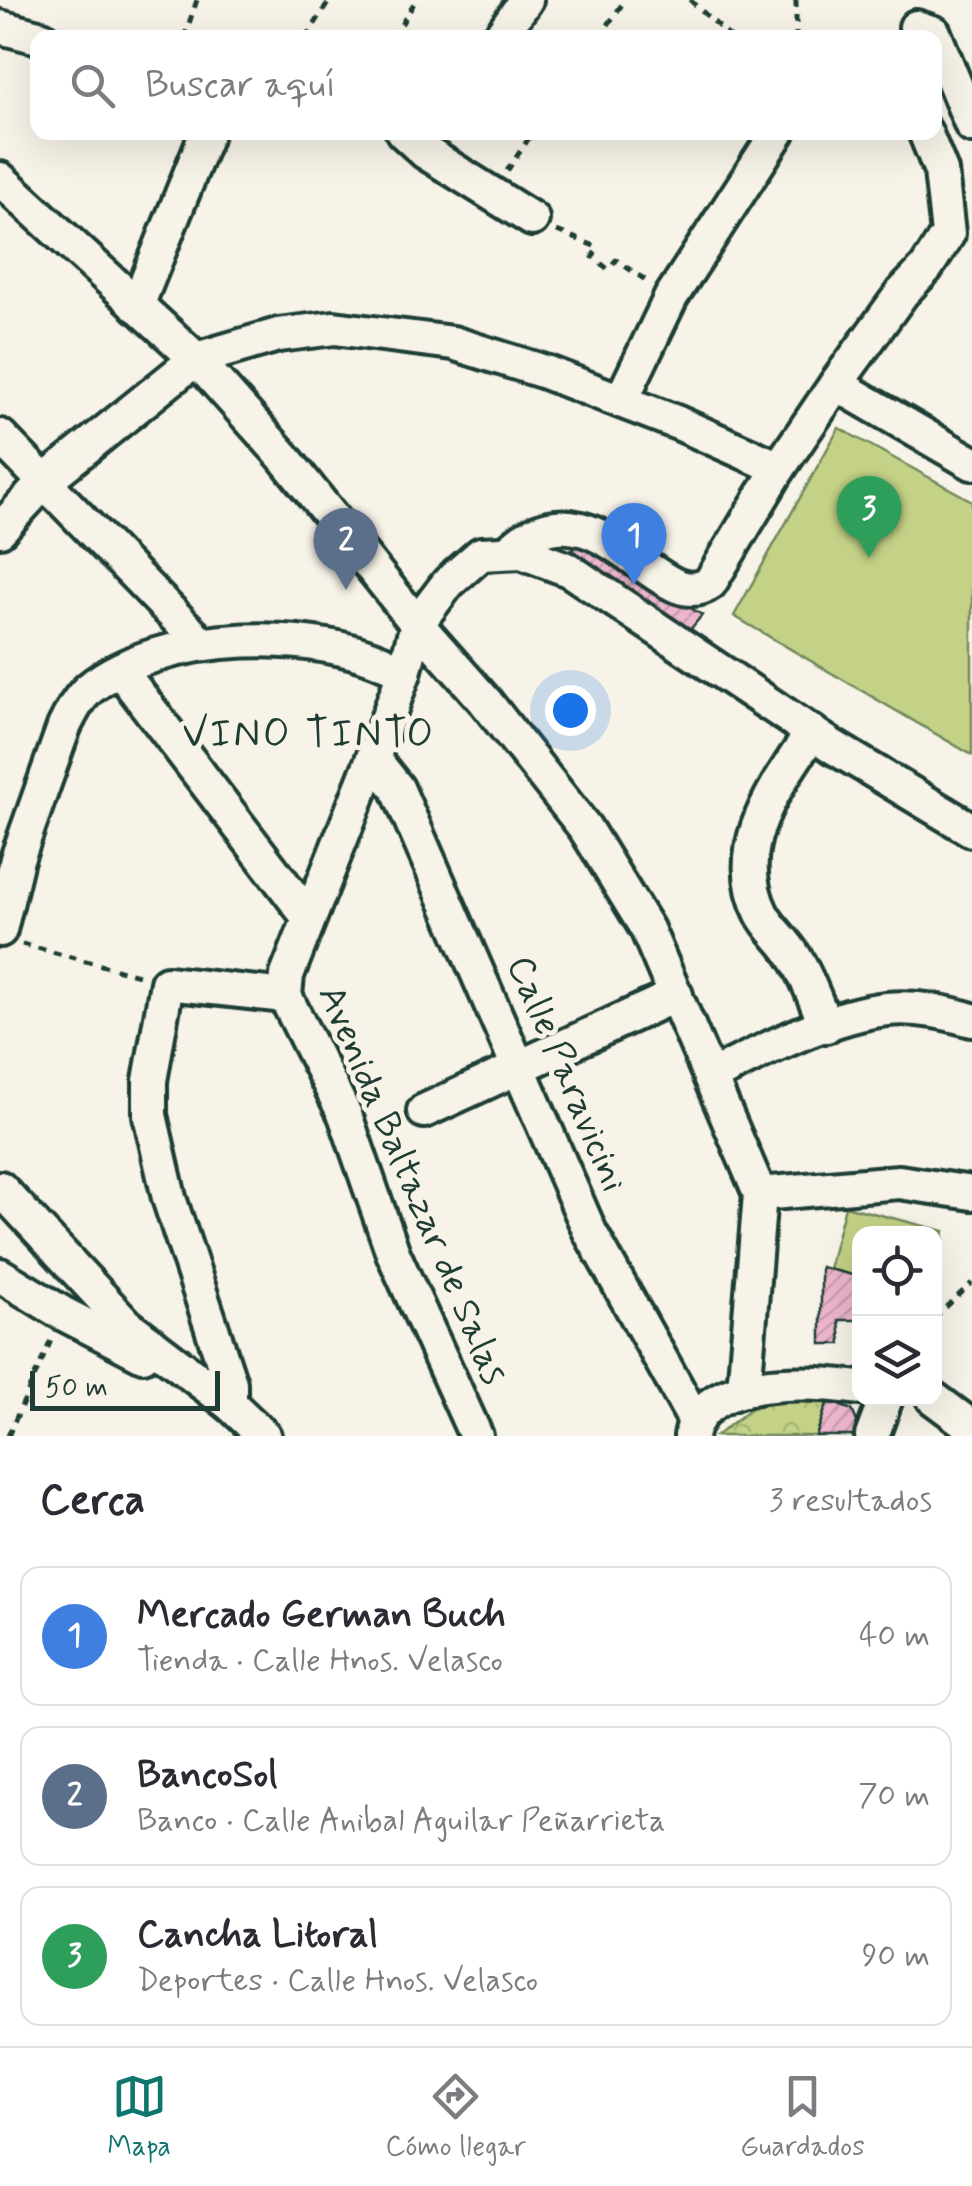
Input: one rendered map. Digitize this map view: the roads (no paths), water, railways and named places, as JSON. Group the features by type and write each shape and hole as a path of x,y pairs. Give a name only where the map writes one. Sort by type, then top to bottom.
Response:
{"street":[{"path":"505,30 526,0"},
{"path":"0,27 30,35"},
{"path":"942,53 972,126"},
{"path":"137,306 203,140"},
{"path":"423,140 494,196 532,219"},
{"path":"621,402 671,298 773,140"},
{"path":"510,550 529,533 544,527 567,526 590,532 632,554 679,588 701,590 720,571 779,468 836,384 948,234 941,171 928,140"},
{"path":"0,179 196,358 283,456 584,828 647,929 760,1194 744,1390"},
{"path":"0,530 46,480 196,358 278,335 334,328 453,343 544,372 779,468"},
{"path":"836,384 972,463"},
{"path":"0,436 202,644"},
{"path":"417,624 463,566 481,554 510,550 570,570 812,732 972,830"},
{"name":"Avenida Baltazar de Salas","path":"417,624 373,758 287,975 285,996 345,1115 393,1253 476,1436"},
{"path":"9,936 18,860 64,727 88,690 120,670 202,644 288,639 365,656 404,673"},
{"path":"120,670 309,918"},
{"path":"812,732 774,791 750,848 756,900 764,918 797,960 826,1026"},
{"name":"Calle Paravicini","path":"373,758 397,788 590,1232 693,1427"},
{"path":"230,1404 230,1383 169,1198 150,1115 150,1081 167,983 285,996"},
{"path":"424,1111 676,995"},
{"path":"712,1076 826,1026 886,1009 930,1010 972,1020"},
{"path":"760,1194 899,1182 972,1193"},
{"path":"0,1188 83,1281 161,1353 230,1404 264,1436"},
{"path":"0,1275 142,1355 156,1357 161,1353"},
{"path":"693,1427 717,1399 744,1390 828,1384 852,1387"},
{"path":"872,1436 883,1406"},
{"path":"941,1406 971,1431"}],"place":[{"name":"Cancha Litoral","path":"869,558"},
{"name":"Mercado German Buch","path":"634,585"},
{"name":"BancoSol","path":"346,590"}],"district":[{"name":"VINO TINTO","path":"309,735"}]}
